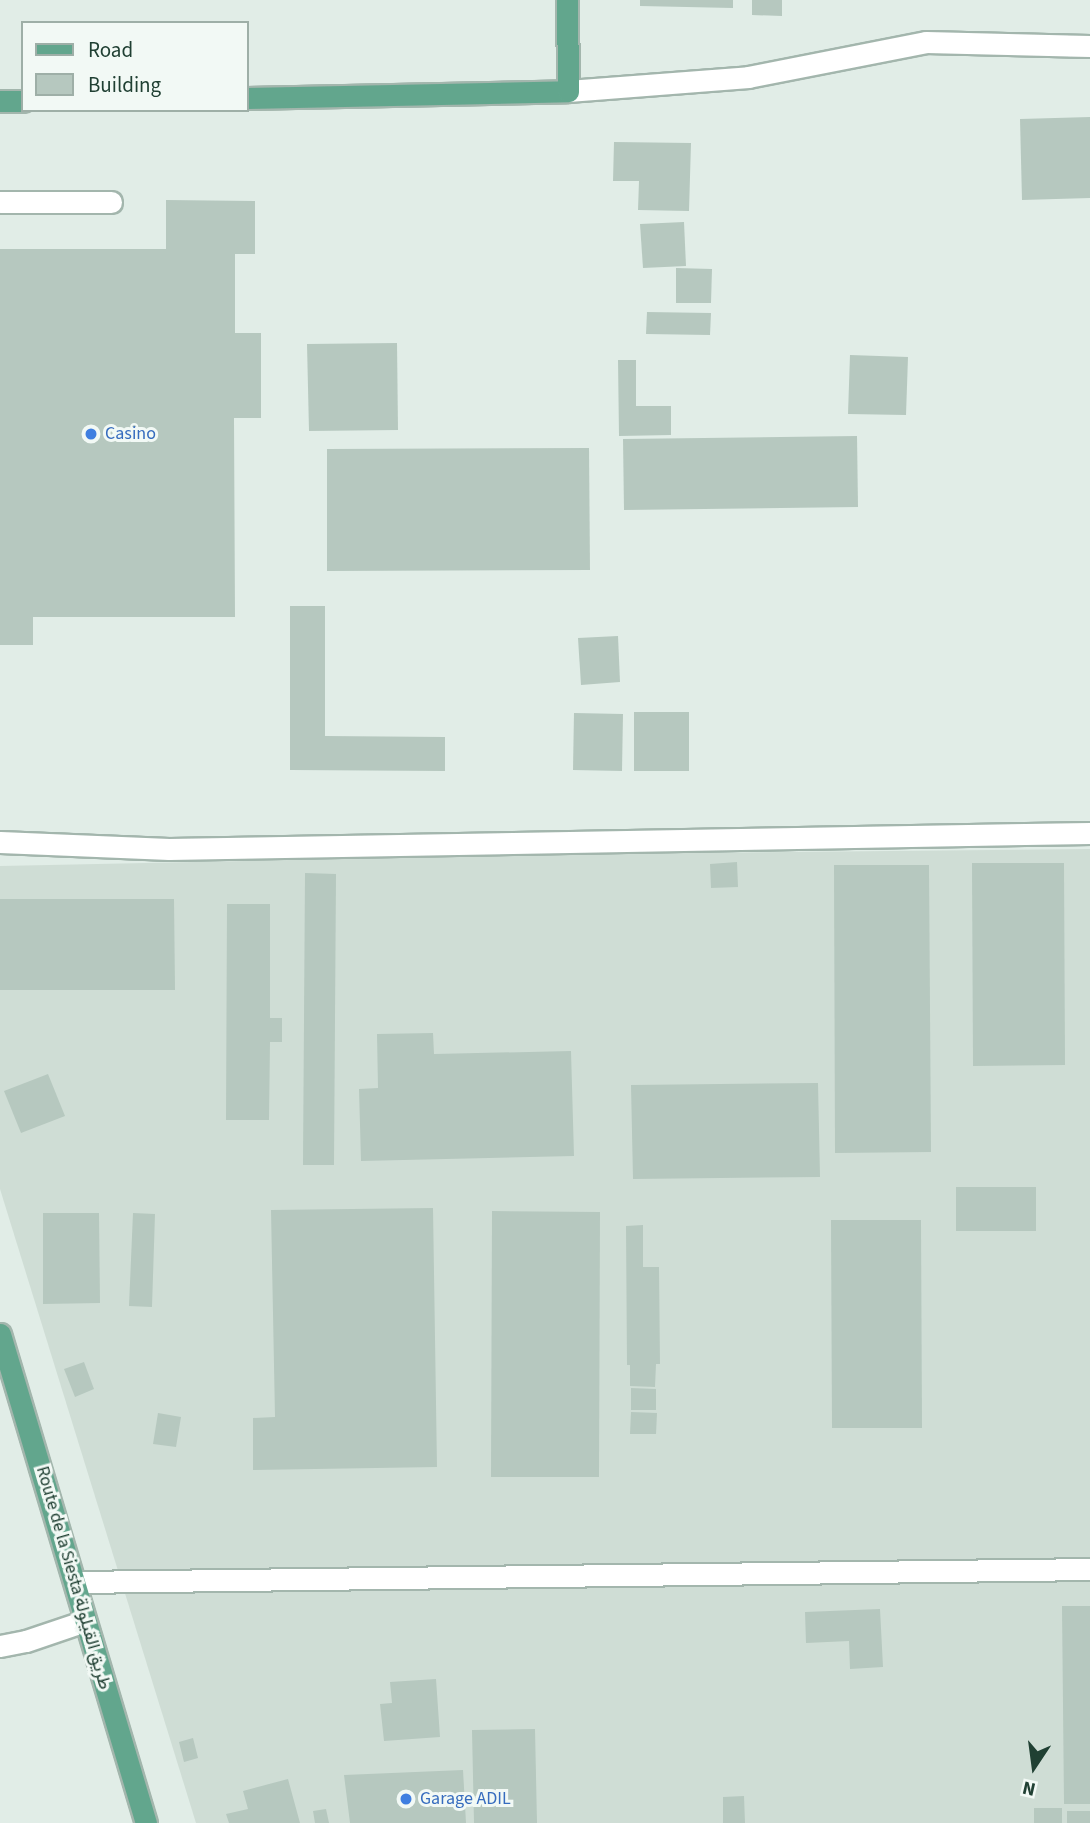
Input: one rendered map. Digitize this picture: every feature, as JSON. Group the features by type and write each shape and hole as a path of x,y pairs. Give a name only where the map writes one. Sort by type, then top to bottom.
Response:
{"main road":[{"path":"248,98 568,91 567,0"},
{"path":"0,101 21,101"},
{"name":"Route de la Siesta طريق القيلولة","path":"0,1334 146,1823"}],"street":[{"path":"568,91 748,77 926,42 1090,46"},
{"path":"0,202 111,202"},
{"path":"0,842 169,849 1090,833"},
{"path":"75,1582 1090,1570"},
{"path":"0,1646 26,1641 85,1621"}],"shaded area":[{"path":"1090,849 1090,1823 196,1823 0,1189 0,866 585,854"}],"building":[{"path":"640,0 733,0 733,8 640,6"},
{"path":"752,0 782,0 782,16 752,15"},
{"path":"1090,117 1090,198 1022,200 1020,119"},
{"path":"614,142 691,143 689,211 638,210 639,181 613,181"},
{"path":"166,200 255,201 255,254 235,254 235,333 261,333 261,418 234,418 235,617 33,617 33,645 0,645 0,249 166,249"},
{"path":"684,222 686,266 643,268 640,224"},
{"path":"676,268 712,269 711,303 676,303"},
{"path":"647,312 711,313 710,335 646,334"},
{"path":"397,343 398,430 309,431 307,344"},
{"path":"850,355 908,357 906,415 848,414"},
{"path":"618,360 636,360 636,406 671,406 671,435 619,436"},
{"path":"857,436 858,507 624,510 623,439"},
{"path":"589,448 590,570 327,571 327,449"},
{"path":"290,606 325,606 325,736 445,737 445,771 290,770"},
{"path":"618,636 620,682 581,685 578,638"},
{"path":"634,712 689,712 689,771 634,771"},
{"path":"574,713 623,714 622,771 573,770"},
{"path":"737,862 738,887 711,888 710,864"},
{"path":"972,863 1064,863 1065,1065 973,1066"},
{"path":"834,865 929,865 931,1152 835,1153"},
{"path":"305,873 336,874 334,1165 303,1165"},
{"path":"0,899 174,899 175,990 0,990"},
{"path":"227,904 270,904 270,1018 282,1018 282,1042 270,1042 269,1120 226,1120"},
{"path":"433,1033 434,1054 571,1051 574,1156 361,1161 359,1089 378,1088 377,1034"},
{"path":"48,1074 65,1116 21,1133 4,1091"},
{"path":"818,1083 820,1177 633,1179 631,1085"},
{"path":"956,1187 1036,1187 1036,1231 956,1231"},
{"path":"433,1208 437,1467 253,1470 253,1418 275,1417 271,1210"},
{"path":"492,1211 600,1212 599,1477 491,1477"},
{"path":"43,1213 99,1213 100,1303 43,1304"},
{"path":"133,1213 155,1214 152,1307 129,1306"},
{"path":"831,1220 921,1220 922,1428 832,1428"},
{"path":"643,1225 643,1267 659,1267 660,1364 656,1364 655,1387 630,1386 630,1365 627,1365 626,1226"},
{"path":"84,1362 94,1389 75,1397 64,1369"},
{"path":"631,1388 656,1389 656,1410 631,1410"},
{"path":"631,1412 657,1413 656,1434 630,1434"},
{"path":"158,1413 181,1417 176,1447 153,1444"},
{"path":"1062,1606 1090,1606 1090,1804 1064,1804"},
{"path":"880,1609 883,1667 850,1669 849,1641 806,1643 805,1612"},
{"path":"436,1679 440,1737 384,1741 380,1704 392,1703 390,1682"},
{"path":"535,1729 537,1823 474,1823 472,1730"},
{"path":"193,1738 198,1758 184,1762 179,1742"},
{"name":"Garage ADIL","path":"463,1770 466,1823 350,1823 344,1775"},
{"path":"288,1779 300,1823 229,1823 226,1814 248,1809 243,1791"},
{"path":"744,1796 745,1823 723,1823 723,1797"},
{"path":"1034,1808 1062,1808 1062,1823 1034,1823"},
{"path":"326,1809 329,1823 315,1823 313,1811"},
{"path":"1067,1811 1090,1811 1090,1823 1067,1823"}],"place":[{"name":"Casino","path":"91,434"},
{"name":"Garage ADIL","path":"406,1799"}]}
